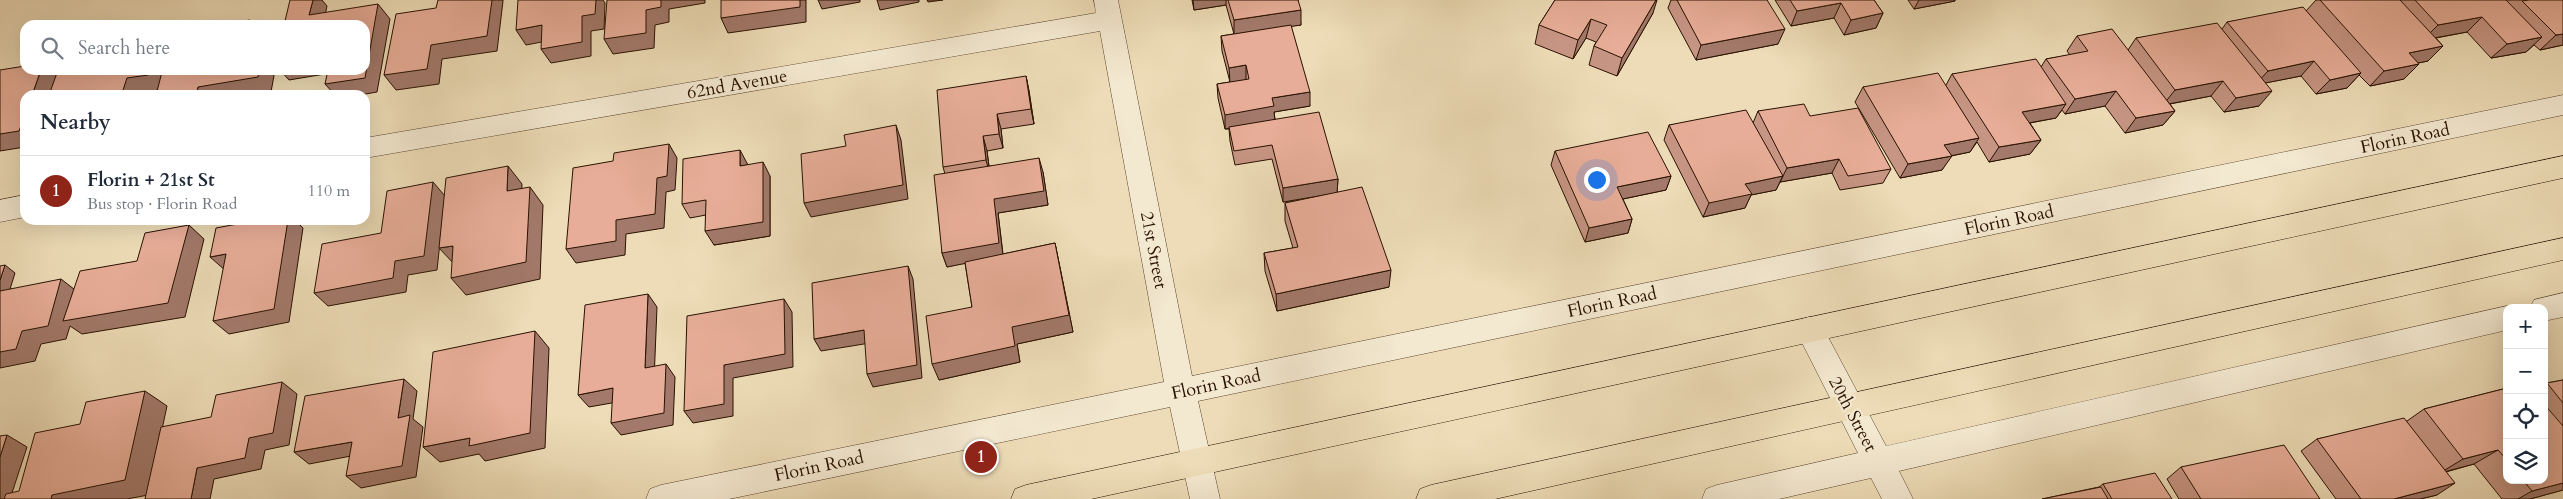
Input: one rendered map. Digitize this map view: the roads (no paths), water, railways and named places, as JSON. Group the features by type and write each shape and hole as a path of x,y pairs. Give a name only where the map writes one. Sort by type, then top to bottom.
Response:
{"main road":[{"path":"1026,499 2563,167"},
{"path":"1431,499 2563,249"}],"street":[{"name":"62nd Avenue","path":"370,147 1108,10"},
{"name":"21st Street","path":"1108,10 1181,392 1205,499"},
{"name":"Florin Road","path":"661,499 2563,105"},
{"path":"0,211 20,207"},
{"path":"2548,308 2563,305"},
{"path":"1717,499 2503,319"},
{"name":"20th Street","path":"1808,329 1898,499"}],"place":[{"name":"Florin + 21st St","path":"981,457"}]}
